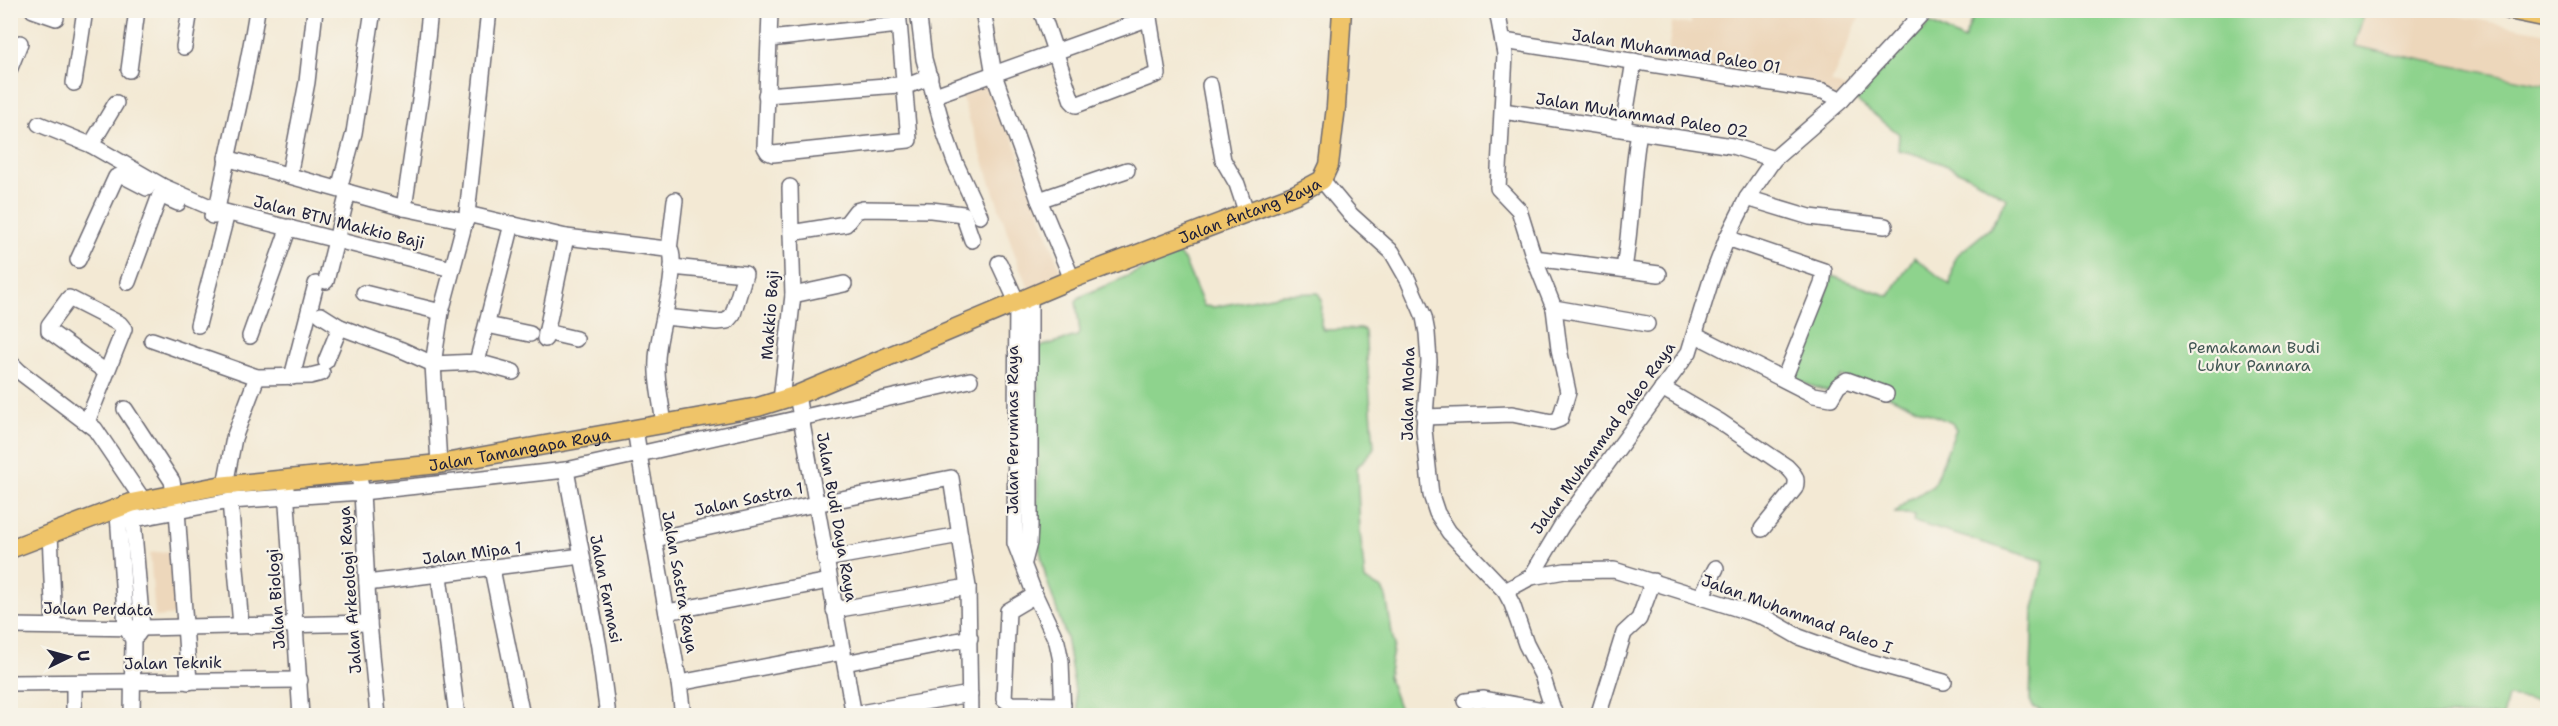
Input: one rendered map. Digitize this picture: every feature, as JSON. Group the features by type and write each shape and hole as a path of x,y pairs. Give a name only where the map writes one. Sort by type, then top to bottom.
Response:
{"main road":[{"name":"Jalan Antang Raya","path":"1024,299 1247,214 1311,188 1322,180 1328,172 1332,153 1341,10"},
{"path":"2509,10 2547,18"},
{"name":"Jalan Tamangapa Raya","path":"10,549 50,533 128,510 227,493 286,488 358,473 439,464 758,407 789,397 1024,299"}],"street":[{"path":"33,10 56,18"},
{"path":"74,83 86,10"},
{"path":"129,70 137,10"},
{"path":"184,47 190,10"},
{"path":"198,325 222,211 226,158 250,56 257,10"},
{"path":"289,176 309,73 315,10"},
{"path":"292,377 336,240 373,10"},
{"path":"404,208 423,80 430,10"},
{"path":"439,464 432,364 441,312 466,218 489,10"},
{"path":"770,12 765,147 770,153 784,153 908,140 922,47 918,10"},
{"path":"983,10 994,75 1039,200 1072,279"},
{"path":"935,95 994,75 1054,51 1148,14 1158,74 1076,105 1072,101 1054,51 1041,10"},
{"path":"1424,417 1512,414 1552,422 1560,419 1568,392 1559,349 1554,308 1534,258 1519,210 1498,190 1504,42 1497,10"},
{"name":"Jalan Muhammad Paleo Raya","path":"1531,577 1562,525 1689,352 1711,280 1727,238 1747,198 1774,159 1842,100 1925,10"},
{"path":"769,39 898,18 918,81 935,95 956,162 981,216"},
{"name":"Jalan Muhammad Paleo 01","path":"1504,42 1823,91 1842,100"},
{"path":"10,68 20,43"},
{"path":"1623,128 1634,61"},
{"path":"766,96 918,81"},
{"path":"1210,85 1223,160 1237,184 1247,214"},
{"path":"91,145 116,103"},
{"name":"Jalan Muhammad Paleo 02","path":"1503,111 1742,148 1774,159"},
{"path":"39,123 91,145 164,187 222,211"},
{"path":"1624,268 1630,235 1630,196 1639,132"},
{"path":"226,158 404,208 512,224 566,237 669,250"},
{"path":"1039,200 1127,170"},
{"path":"78,260 117,177 122,175 160,195 210,216 222,211"},
{"name":"Jalan Moha","path":"1322,180 1351,215 1392,252 1417,301 1426,325 1429,361 1424,417 1431,495 1437,513 1449,532 1505,591 1512,604 1522,636 1542,675 1555,714"},
{"name":"Makkio Baji","path":"790,188 793,296 789,397 802,418"},
{"path":"128,282 160,195"},
{"path":"1747,198 1810,217 1885,226"},
{"path":"664,424 657,361 672,267 672,254 669,250 675,200"},
{"path":"791,233 846,224 856,211 863,209 932,210 963,214 972,240"},
{"name":"Jalan BTN Makkio Baji","path":"222,211 452,268"},
{"path":"477,362 512,224"},
{"path":"250,336 289,227"},
{"path":"541,335 566,237"},
{"path":"1727,238 1824,271 1822,284 1784,379"},
{"path":"1534,258 1659,274"},
{"path":"999,263 1024,299"},
{"path":"664,317 728,321 733,314 745,274 672,267"},
{"path":"793,296 844,284"},
{"path":"364,293 441,312"},
{"path":"87,422 124,329 120,324 69,298 49,325 50,331 106,372"},
{"name":"Jalan Perumnas Raya","path":"1024,299 1015,543 1035,595 1057,642 1061,661 1063,710"},
{"path":"1554,308 1647,324"},
{"path":"321,315 340,327 432,364 477,362 513,372"},
{"path":"487,325 576,339"},
{"path":"152,340 257,377 292,377 324,367 340,327"},
{"path":"1696,334 1814,395 1828,398 1834,395 1843,381 1847,380 1886,394"},
{"path":"10,362 87,422 103,438 128,510 134,632 132,716"},
{"path":"241,625 227,493 234,438 257,377"},
{"path":"802,418 970,380"},
{"path":"1662,388 1719,421 1787,467 1795,475 1797,481 1795,488 1762,529"},
{"path":"125,409 172,481 189,682"},
{"name":"Jalan Budi Daya Raya","path":"639,454 802,418 815,504 854,715"},
{"name":"Jalan Sastra Raya","path":"635,429 680,683 683,716"},
{"path":"597,436 601,462"},
{"path":"358,473 362,492 566,470 639,454"},
{"name":"Jalan Farmasi","path":"566,470 599,647 608,716"},
{"name":"Jalan Sastra 1","path":"655,539 815,504 951,478 960,535"},
{"name":"Jalan Arkeologi Raya","path":"286,488 362,492 369,623 378,716"},
{"name":"Jalan Biologi","path":"286,488 301,716"},
{"path":"50,533 54,626"},
{"path":"825,559 960,535 968,587 970,716"},
{"name":"Jalan Mipa 1","path":"367,583 439,576 582,556"},
{"path":"1701,597 1716,568"},
{"path":"492,569 522,716"},
{"name":"Jalan Muhammad Paleo I","path":"1531,577 1565,571 1602,569 1653,581 1766,618 1799,637 1847,654 1944,682"},
{"path":"439,576 457,716"},
{"path":"1505,591 1531,577"},
{"path":"667,612 829,581"},
{"path":"1598,716 1624,633 1639,619 1653,581"},
{"path":"834,610 968,587"},
{"path":"1035,595 1008,611 1004,699 1011,704 1063,710"},
{"name":"Jalan Perdata","path":"10,626 54,626 134,632 186,627 369,623"},
{"path":"680,683 970,639"},
{"name":"Jalan Teknik","path":"10,683 300,680"},
{"path":"74,683 74,716"},
{"path":"854,715 970,694"},
{"path":"1465,701 1485,699 1555,714"}],"shaded area":[{"path":"1679,11 1862,11 1831,82 1847,89 1840,99 1666,71 1672,23 1691,24 1691,12"},
{"path":"2365,11 2433,11 2547,33 2547,85 2354,46"},
{"path":"991,76 1063,277 1031,293 1019,267 957,83"},
{"path":"173,551 178,615 155,617 150,553"}],"green space":[{"name":"Pemakaman Budi Luhur Pannara","path":"1975,11 2365,11 2354,46 2547,85 2547,702 2508,697 2503,716 2051,715 2033,707 2030,700 2033,609 2044,561 1914,522 1915,515 1895,513 1908,500 1933,486 1956,429 1952,423 1842,376 1829,392 1795,380 1832,276 1889,296 1914,257 1950,285 1955,257 1990,228 2007,199 1954,169 1898,150 1899,134 1853,98 1930,23 1964,40"},
{"path":"1179,255 1184,260 1204,306 1214,307 1282,294 1318,293 1322,300 1321,326 1324,330 1363,329 1365,332 1374,447 1357,468 1360,531 1365,580 1382,589 1386,596 1394,645 1388,677 1404,715 1079,715 1066,637 1046,578 1037,537 1039,349 1080,333 1076,301 1080,297"}]}
